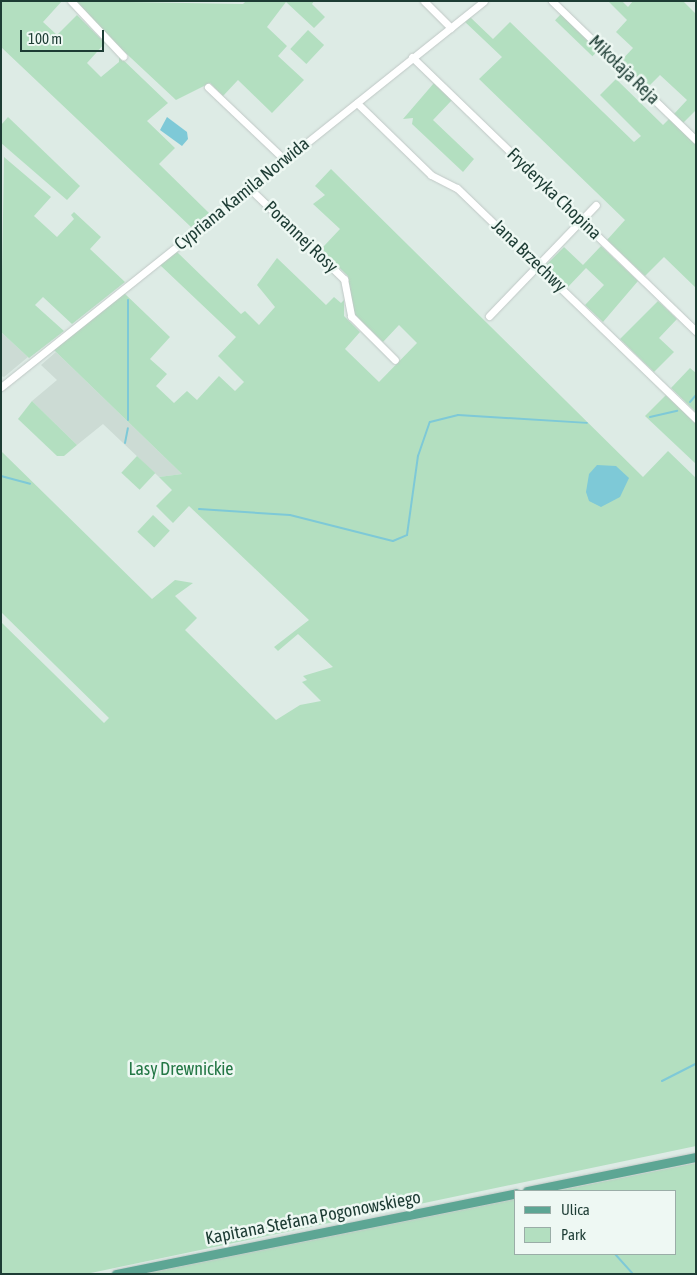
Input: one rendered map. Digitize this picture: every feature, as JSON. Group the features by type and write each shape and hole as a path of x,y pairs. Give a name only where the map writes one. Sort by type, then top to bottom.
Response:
{"main road":[{"path":"532,1190 696,1156"},
{"name":"Kapitana Stefana Pogonowskiego","path":"116,1274 514,1194"}],"street":[{"path":"71,1 123,56"},
{"path":"424,1 451,28"},
{"name":"Cypriana Kamila Norwida","path":"1,387 484,1"},
{"name":"Mikołaja Reja","path":"552,1 696,140"},
{"name":"Fryderyka Chopina","path":"412,58 696,331"},
{"path":"208,88 285,160"},
{"name":"Jana Brzechwy","path":"357,103 431,175 453,184 538,263 696,419"},
{"name":"Porannej Rosy","path":"249,188 344,278 351,316 395,360"},
{"path":"490,316 538,263 596,205"}],"shaded area":[{"path":"1,332 28,357 4,377 1,376"},
{"path":"56,352 182,474 159,477 103,424 77,445 32,401 57,380 41,365"}],"green space":[{"path":"1,1 62,1 43,22 57,35 77,15 105,43 87,63 101,77 119,62 119,56 168,103 147,121 175,148 159,164 209,213 191,227 1,47"},
{"path":"70,1 243,4 246,1 314,1 312,4 325,17 314,28 286,2 267,27 287,46 278,56 304,80 272,113 238,80 223,96 210,83 176,100"},
{"path":"608,1 622,1 628,7 633,1 683,1 696,14 696,110 682,124 673,115 687,100 660,75 646,89 619,63 633,48 616,32 627,20"},
{"path":"562,13 599,49 592,56 555,20"},
{"path":"470,17 493,39 510,22 634,142 641,136 600,95 616,79 663,125 670,118 696,143 696,288 664,257 645,276 607,240 625,220 479,79 502,57 464,21"},
{"path":"308,30 324,45 306,64 290,49"},
{"path":"434,83 452,100 433,120 474,159 463,172 412,124 413,118 403,119"},
{"path":"8,117 80,186 67,200 1,143 1,125"},
{"path":"4,157 51,197 34,216 57,237 74,219 71,215 74,212 101,237 90,249 125,282 72,324 43,297 35,305 64,331 29,358 1,332"},
{"name":"Lasy Drewnickie","path":"331,169 643,477 668,451 696,478 696,1146 86,1274 1,1274 1,622 104,723 109,718 1,612 1,451 152,599 175,580 193,583 175,596 197,618 185,630 276,720 300,705 321,701 302,682 307,680 303,676 333,667 298,634 278,651 274,647 309,620 189,506 173,523 156,506 172,490 159,477 182,474 54,350 124,293 170,337 150,359 167,374 156,386 174,403 187,391 197,400 219,376 235,391 244,382 218,356 236,337 160,265 177,252 241,314 245,311 259,325 275,307 257,285 277,258 326,305 334,297 341,303 344,300 344,316 360,332 345,349 379,382 417,343 399,325 383,342 353,313 348,276 318,247 324,246 340,229 313,204 325,195 315,186"},
{"path":"601,246 638,281 603,322 585,305 604,285 586,268 567,288 546,265 564,247 583,265"},
{"path":"658,301 677,319 659,338 674,352 654,372 620,339"},
{"path":"690,368 696,373 696,412 671,388"},
{"path":"666,395 696,424 696,464 645,416"},
{"path":"32,401 77,445 64,456 57,456 18,419"},
{"path":"137,456 155,473 140,490 121,473"},
{"path":"153,515 170,531 154,548 137,532"},
{"path":"696,1163 696,1274 143,1274 514,1199 514,1255 677,1255 677,1190 561,1190"}],"water":[{"path":"167,117 187,132 188,139 182,146 160,130"},
{"path":"597,465 616,466 629,478 620,497 601,507 589,501 586,492 589,474"}],"waterway":[{"path":"128,300 128,420"},
{"path":"690,402 696,395"},
{"path":"650,417 677,411"},
{"path":"199,509 290,515 393,541 407,535 418,456 430,422 458,415 587,423"},
{"path":"125,443 128,428"},
{"path":"1,476 30,484"},
{"path":"662,1081 696,1064"},
{"path":"616,1255 633,1274"}]}
